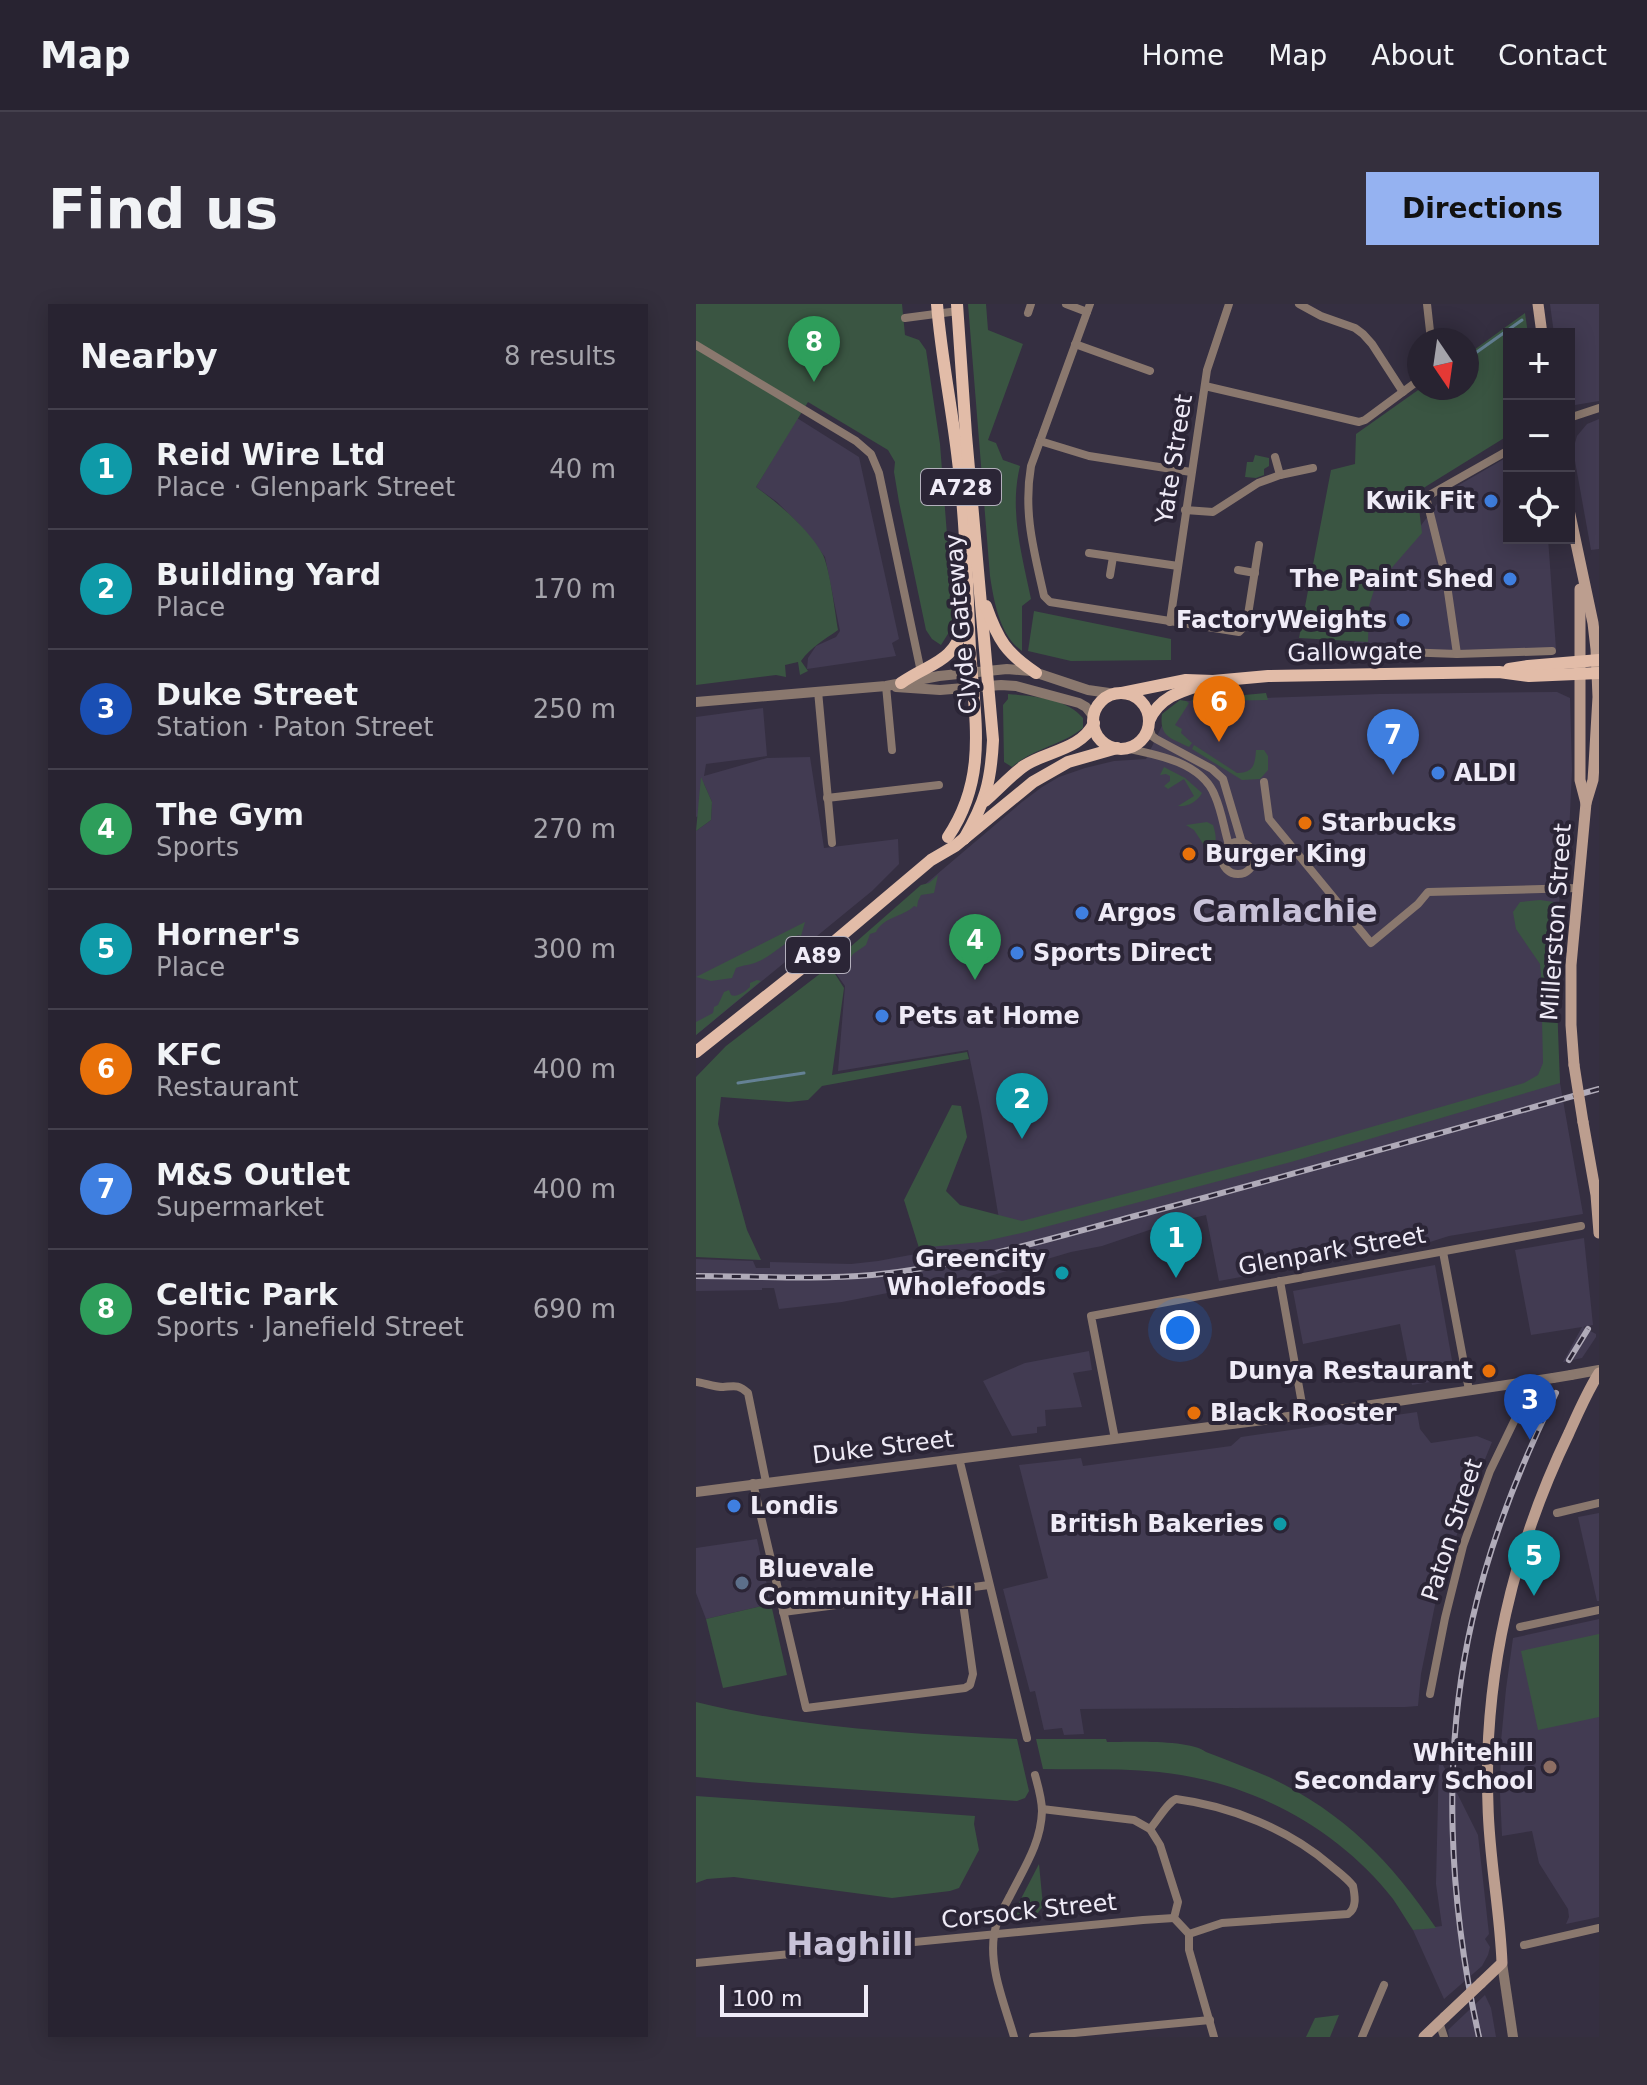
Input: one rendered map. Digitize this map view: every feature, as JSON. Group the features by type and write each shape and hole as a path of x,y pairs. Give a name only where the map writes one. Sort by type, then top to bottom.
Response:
{"main road":[{"path":"1538,304 1541,328"},
{"name":"Clyde Gateway","path":"957,307 993,740 989,782 983,804 964,839"},
{"name":"Clyde Gateway","path":"937,308 958,461 976,743 966,806 948,837"},
{"path":"1575,542 1580,568"},
{"name":"Millerston Street","path":"1580,568 1596,627 1599,696 1593,780 1586,803 1571,965 1571,1025 1599,1233"},
{"name":"Millerston Street","path":"1580,568 1580,780 1586,803"},
{"path":"980,587 1001,641 1015,658 1036,673"},
{"path":"901,683 939,663 960,637 969,611"},
{"name":"Gallowgate","path":"1119,693 1178,681 1268,676 1499,672 1529,676 1598,667"},
{"name":"Gallowgate","path":"1149,724 1157,707 1173,695 1213,681"},
{"path":"1119,693 1139,699 1146,708 1149,724 1141,741 1120,748 1100,739 1094,720 1103,700 1119,693"},
{"name":"A89","path":"931,860 948,837 1025,765 1080,739 1090,730 1094,720"},
{"name":"A89","path":"698,1052 931,860 955,846 1045,774 1068,762 1120,748"},
{"path":"1424,2037 1502,1963 1487,1778 1492,1694 1502,1629 1517,1564 1543,1490 1599,1372"}],"street":[{"path":"1066,304 1088,308 1031,466 1029,482 1027,514 1044,596 1050,602 1235,632 1243,630 1247,621 1259,545"},
{"name":"Yate Street","path":"1170,622 1207,370 1229,304"},
{"path":"1299,304 1363,334 1403,392"},
{"path":"1427,304 1430,328"},
{"path":"905,318 937,308 957,307"},
{"path":"1075,344 1150,371"},
{"path":"696,345 856,441 871,454 879,473 921,672"},
{"path":"1205,386 1359,422 1407,389"},
{"path":"1575,416 1599,408"},
{"path":"1040,441 1089,456 1191,472"},
{"path":"1457,654 1446,578 1426,497 1503,453"},
{"path":"1275,457 1280,475"},
{"path":"1185,510 1213,512 1258,483 1313,468"},
{"path":"1089,553 1178,566"},
{"path":"1110,575 1113,557"},
{"path":"1238,570 1255,573"},
{"path":"1376,651 1457,654 1552,651"},
{"name":"Gallowgate","path":"696,702 886,686 972,672 1021,669 1088,690 1119,693"},
{"name":"Gallowgate","path":"886,686 940,690 989,685 1016,686 1068,699 1086,707 1094,720"},
{"path":"886,686 892,750"},
{"path":"818,691 832,843"},
{"path":"1149,724 1152,736 1212,769 1223,779 1242,843"},
{"path":"1120,748 1176,761 1194,771 1215,795 1229,845"},
{"path":"895,780 896,790"},
{"path":"1264,782 1269,819 1371,943 1428,892 1578,888"},
{"path":"827,798 939,785"},
{"path":"1242,843 1251,848 1255,857 1252,867 1244,873 1229,872 1223,864 1223,853 1229,845 1242,843"},
{"name":"Glenpark Street","path":"1115,1439 1091,1316 1581,1226"},
{"path":"1443,1252 1469,1390"},
{"path":"1280,1281 1304,1415"},
{"name":"Duke Street","path":"696,1492 1304,1415 1599,1372"},
{"path":"696,1382 740,1387 749,1397 766,1482"},
{"name":"Paton Street","path":"1430,1694 1463,1546 1490,1471 1521,1407 1522,1382"},
{"path":"959,1458 1027,1738"},
{"path":"753,1483 806,1708 960,1690 970,1685 973,1674 961,1589"},
{"path":"1557,1513 1599,1503"},
{"path":"783,1612 989,1585"},
{"path":"1520,1627 1599,1610"},
{"path":"1014,2037 995,1968 994,1934 998,1919 1035,1849 1042,1809 1035,1775"},
{"path":"1150,1829 1169,1802 1176,1799 1232,1812 1257,1821 1320,1857 1350,1882 1354,1891 1354,1909 1348,1914 1222,1923 1189,1934"},
{"path":"1042,1809 1134,1820 1150,1829 1160,1845 1178,1902 1174,1918 1189,1934 1189,1950 1214,2037"},
{"name":"Corsock Street","path":"696,1963 1174,1918"},
{"path":"1524,1945 1599,1928"},
{"path":"1502,1963 1513,2037"},
{"path":"1362,2037 1384,1985"},
{"path":"1033,2037 1210,2020"},
{"path":"1442,2020 1444,2037"}],"shaded area":[{"path":"1550,304 1599,304 1599,401 1575,405 1575,328 1553,328"},
{"path":"797,418 859,457 899,639 892,643 896,656 807,669 808,658 816,646 836,637 840,631 825,557 797,522 756,487"},
{"path":"1599,419 1599,549 1591,550 1575,461 1577,436 1587,424"},
{"path":"1503,459 1503,544 1548,544 1556,649 1352,654 1362,605 1445,493"},
{"path":"1557,692 1570,698 1572,770 1569,834 1560,870 1558,1056 1583,1214 1449,1236 1219,1281 1206,1215 936,1292 933,1281 918,1287 842,1302 779,1309 774,1288 696,1291 696,1259 753,1261 756,1268 770,1268 770,1262 851,1264 878,1261 921,1253 921,1242 999,1219 968,1050 838,1071 845,986 830,965 1042,787 1085,768 1114,761 1146,759 1170,709 1181,701"},
{"path":"763,708 767,756 706,764 704,776 767,758 810,757 824,848 898,839 899,864 872,891 696,1035 696,831 711,820 712,802 704,784 699,816 696,817 696,717"},
{"path":"1584,1238 1593,1325 1583,1327 1596,1337 1582,1358 1563,1362 1582,1327 1531,1335 1515,1250"},
{"path":"1435,1265 1454,1378 1412,1385 1400,1324 1303,1344 1293,1291"},
{"path":"1089,1351 1092,1370 1073,1373 1082,1407 1045,1410 1046,1426 1037,1427 1037,1433 1012,1436 983,1381 1025,1363"},
{"path":"1417,1412 1420,1429 1431,1443 1477,1436 1492,1442 1468,1501 1437,1595 1421,1674 1418,1706 1080,1709 1084,1734 1064,1735 1062,1728 1044,1730 1035,1691 1030,1692 1003,1589 1048,1578 1019,1465 1081,1458 1083,1466 1231,1446 1241,1437"},
{"path":"1599,1513 1599,1601 1597,1601 1578,1517"},
{"path":"757,1539 771,1604 706,1619 696,1593 696,1548"},
{"name":"Whitehill Secondary School","path":"1599,1619 1599,1917 1566,1924 1568,1909 1539,1863 1532,1831 1502,1836 1501,1741 1506,1689 1513,1638"},
{"path":"1439,1757 1478,1835 1489,1934 1485,1939 1490,1947 1482,1966 1444,1999 1413,1930 1442,1926 1436,1884"},
{"path":"1485,1995 1491,2008 1496,2037 1449,2037 1448,2030"}],"green space":[{"path":"696,304 902,304 905,335 919,340 926,350 940,444 953,613 951,629 941,645 926,630 899,502 895,462 888,450 808,402 756,487 802,527 823,555 838,630 805,656 801,661 808,671 800,675 798,662 785,665 786,677 776,675 696,685"},
{"path":"968,304 986,304 988,330 1023,344 988,440 996,443 1003,460 1020,466 1016,516 1031,599 1022,606 1022,651 1003,628 990,576"},
{"path":"1525,313 1527,328 1504,328"},
{"path":"1503,329 1503,439 1417,492 1422,533 1375,587 1369,606 1368,642 1299,638 1331,470 1355,464 1356,434 1407,398 1479,400 1479,346"},
{"path":"1255,455 1269,458 1269,466 1264,469 1264,475 1245,477 1247,462 1253,462"},
{"path":"1034,611 1171,639 1171,660 1071,661 1028,651"},
{"path":"1266,693 1268,700 1210,701 1198,705 1191,700"},
{"path":"1008,694 1049,699 1068,706 1083,718 1083,728 1012,767 1004,762 1003,705"},
{"path":"1180,700 1189,703 1175,725 1192,743 1189,747 1172,739 1162,728 1162,714"},
{"path":"1194,745 1237,773 1250,769 1256,750 1264,750 1268,756 1268,770 1260,779 1242,780 1192,749"},
{"path":"1164,767 1185,778 1202,793 1200,796 1192,803 1178,806 1194,796 1184,779 1168,789 1164,786 1170,781 1170,776 1160,775"},
{"path":"701,777 712,802 711,820 696,831"},
{"path":"1207,822 1213,825 1216,837 1211,856 1194,830 1186,825"},
{"path":"938,875 934,893 921,895 917,907 883,923 850,959 832,963 921,885"},
{"path":"1520,902 1554,902 1560,911 1557,1004 1560,1083 1291,1162 1026,1232 981,1242 919,1248 904,1200 952,1105 961,1106 967,1137 946,1191 960,1205 1022,1221 1288,1151 1524,1083 1538,1075 1543,1063 1541,975 1540,964 1516,929 1513,912"},
{"path":"805,922 801,936 755,963 736,968 732,978 711,981 696,977"},
{"path":"830,966 844,988 832,1075 967,1052 969,1059 822,1086 808,1100 789,1102 721,1097 718,1124 747,1230 761,1260 696,1257 696,1077 726,1046"},
{"path":"757,980 761,981 696,1035 696,1022 713,1013 724,992 729,990 733,996 739,995"},
{"path":"771,1604 787,1675 723,1688 706,1619"},
{"path":"1599,1634 1599,1717 1538,1730 1521,1651"},
{"path":"696,1702 815,1724 1017,1739 1029,1791 1025,1798 1017,1801 696,1777"},
{"path":"1036,1739 1106,1739 1107,1742 1187,1745 1269,1777 1320,1806 1363,1840 1401,1881 1436,1928 1413,1930 1371,1873 1345,1850 1289,1812 1258,1797 1193,1777 1159,1772 1043,1769"},
{"path":"696,1796 975,1816 979,1850 959,1888 892,1898 734,1877 696,1883"},
{"path":"1039,1864 1043,1906 1032,1921 1018,1922 1013,1914"},
{"path":"1339,2015 1330,2037 1306,2037 1315,2018"}],"waterway":[{"path":"1479,350 1522,320"},
{"path":"738,1083 804,1073"}],"railway":[{"path":"696,1276 806,1278 872,1275 941,1265 1200,1199 1599,1089"},
{"path":"1569,1360 1588,1329"},
{"path":"1479,2037 1455,1882 1453,1777 1462,1672 1472,1621 1497,1533 1518,1476 1556,1393"}],"place":[{"name":"Celtic Park","path":"814,382"},
{"name":"Kwik Fit","path":"1491,501"},
{"name":"The Paint Shed","path":"1510,579"},
{"name":"FactoryWeights","path":"1403,620"},
{"name":"KFC","path":"1219,742"},
{"name":"ALDI","path":"1438,773"},
{"name":"M&S Outlet","path":"1393,775"},
{"name":"Starbucks","path":"1305,823"},
{"name":"Burger King","path":"1189,854"},
{"name":"Argos","path":"1082,913"},
{"name":"Sports Direct","path":"1017,953"},
{"name":"The Gym","path":"975,980"},
{"name":"Pets at Home","path":"882,1016"},
{"name":"Building Yard","path":"1022,1139"},
{"name":"Greencity Wholefoods","path":"1062,1273"},
{"name":"Reid Wire Ltd","path":"1176,1278"},
{"name":"Dunya Restaurant","path":"1489,1371"},
{"name":"Black Rooster","path":"1194,1413"},
{"name":"Duke Street","path":"1530,1440"},
{"name":"Londis","path":"734,1506"},
{"name":"British Bakeries","path":"1280,1524"},
{"name":"Bluevale Community Hall","path":"742,1583"},
{"name":"Horner's","path":"1534,1596"},
{"name":"Whitehill Secondary School","path":"1550,1767"}],"district":[{"name":"Camlachie","path":"1285,911"},
{"name":"Haghill","path":"850,1944"}]}
